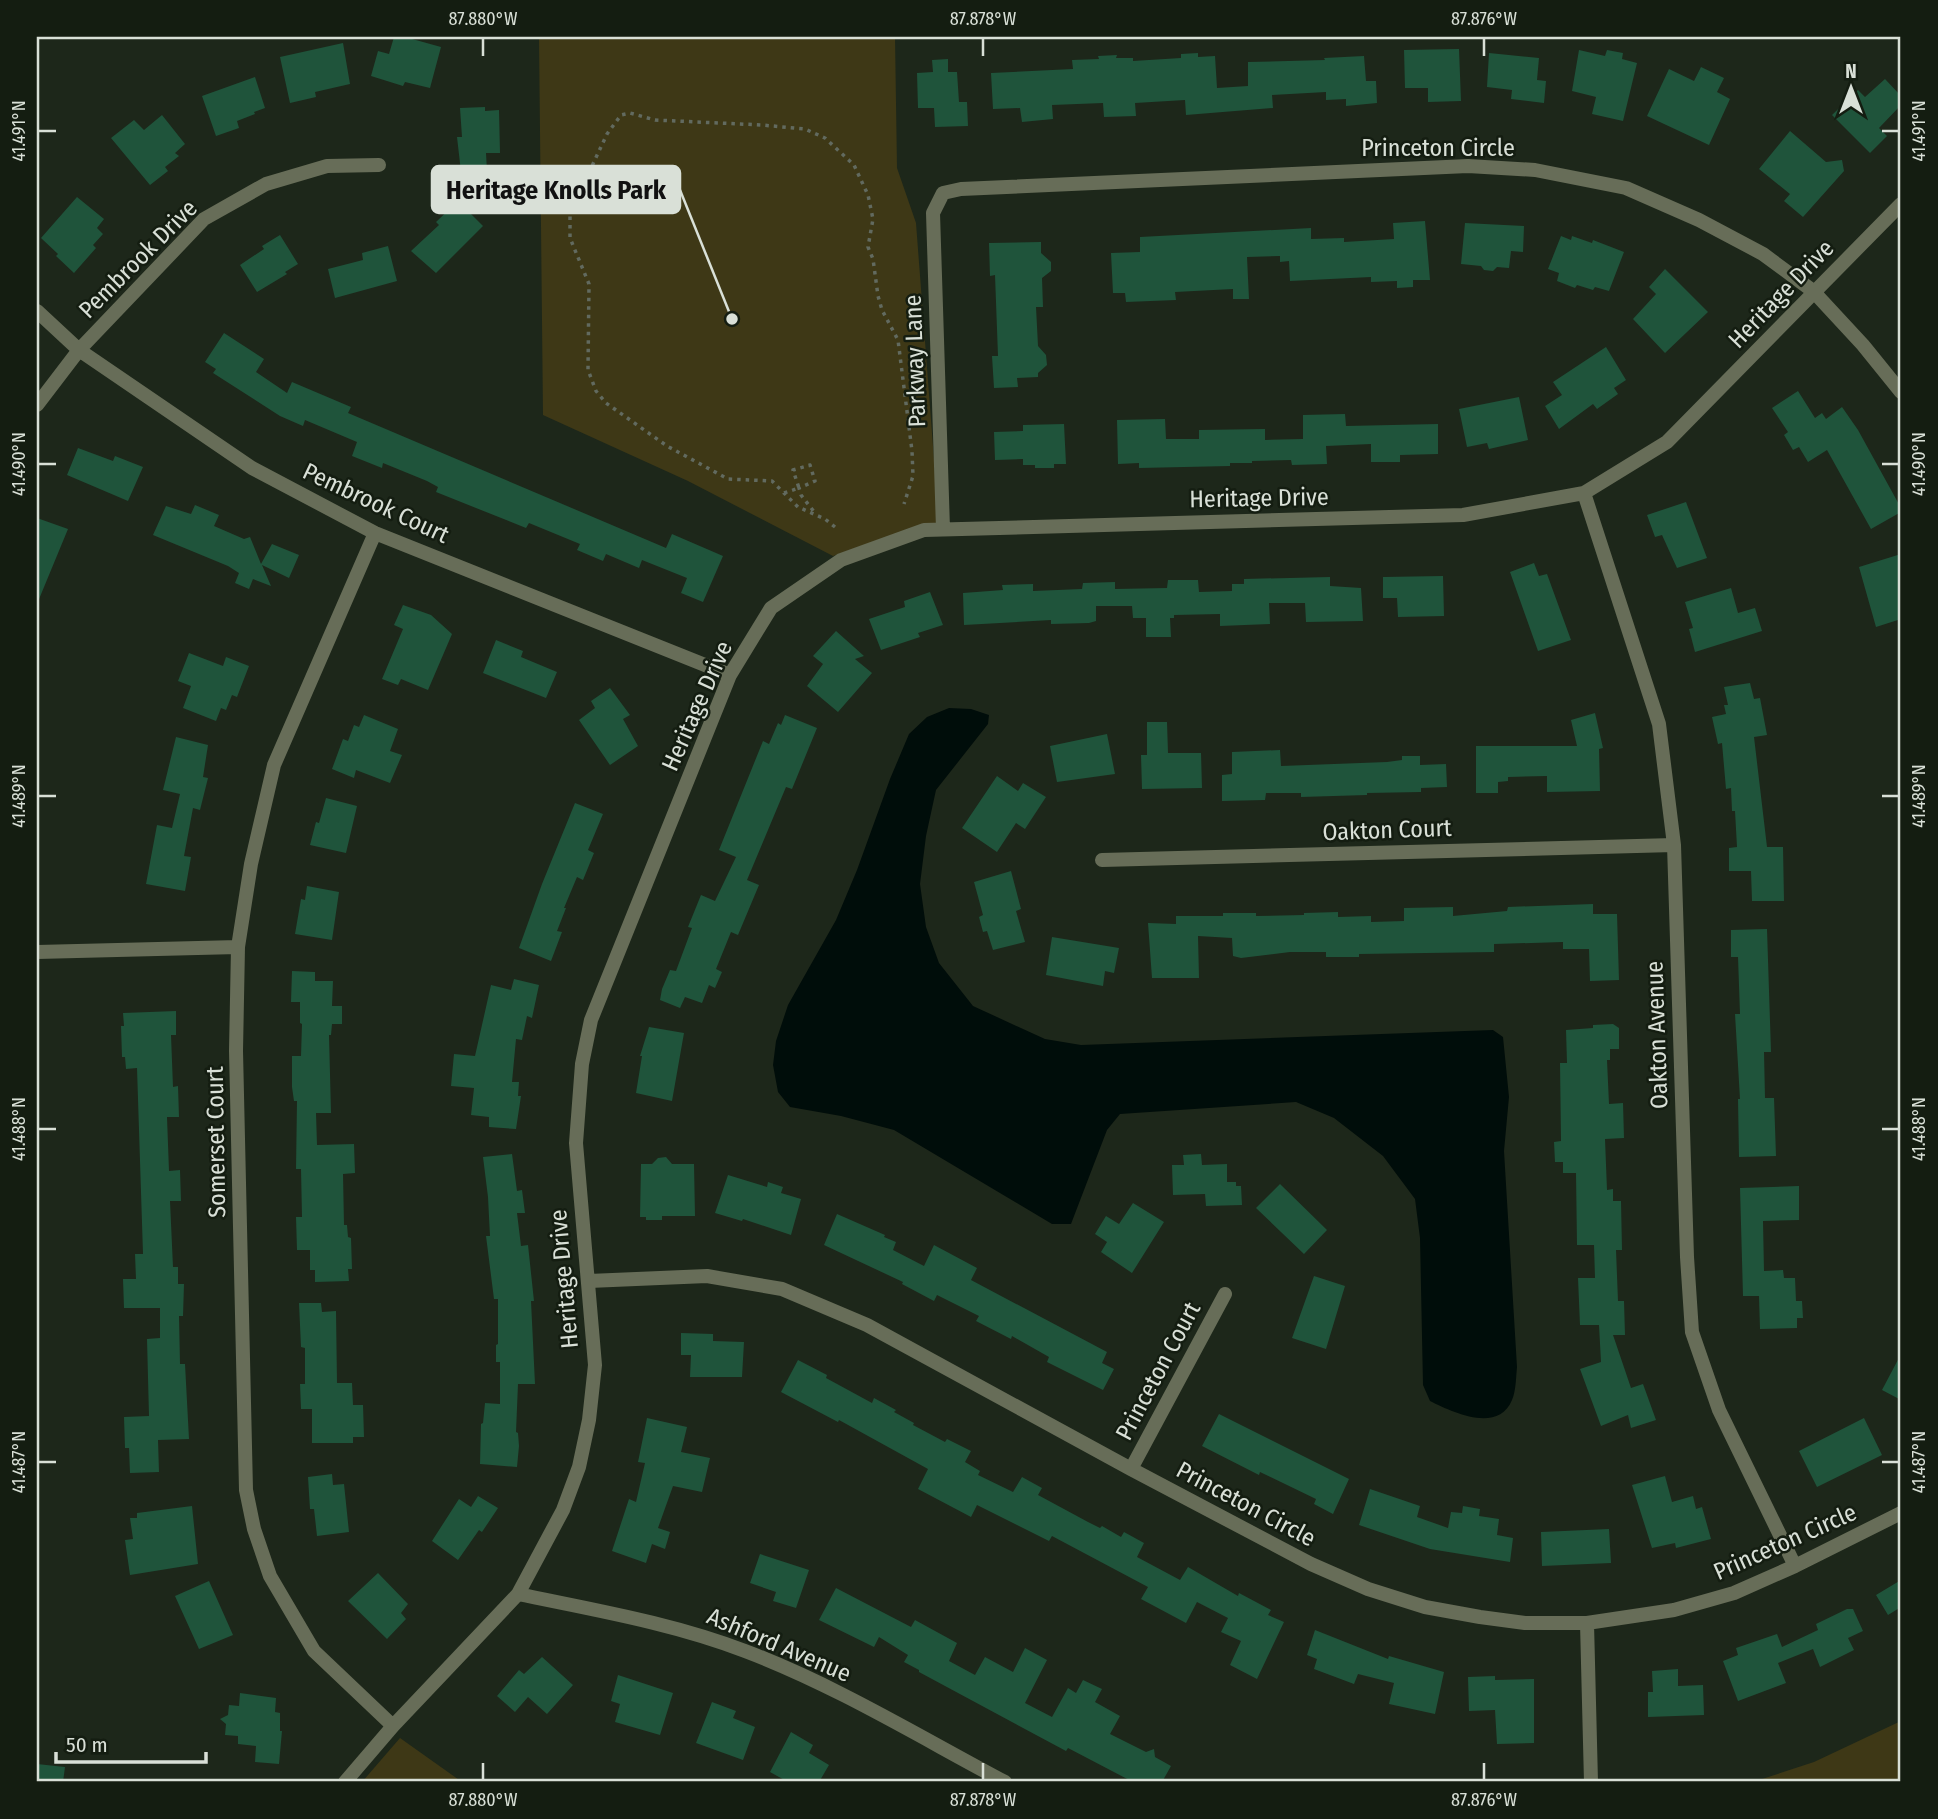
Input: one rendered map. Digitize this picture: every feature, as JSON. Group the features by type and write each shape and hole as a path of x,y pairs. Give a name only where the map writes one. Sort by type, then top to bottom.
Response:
{"street":[{"name":"Pembrook Drive","path":"37,405 79,350 204,219 266,184 327,166 379,165"},
{"name":"Princeton Circle","path":"943,193 961,189 1468,166 1535,170 1626,188 1675,209 1763,254 1813,291 1863,345 1901,393"},
{"name":"Parkway Lane","path":"943,193 933,213 943,529"},
{"name":"Heritage Drive","path":"345,1782 393,1726 518,1594 563,1510 579,1467 593,1396 595,1366 577,1167 576,1120 582,1064 591,1020 730,675 771,608 841,560 924,530 1464,515 1584,493 1667,442 1901,204"},
{"name":"Pembrook Court","path":"37,311 79,350 252,468 374,533 730,675"},
{"name":"Oakton Avenue","path":"1584,493 1659,724 1674,845 1687,1257 1692,1332 1719,1410 1795,1566"},
{"name":"Somerset Court","path":"374,533 274,765 250,864 237,947 237,1079 246,1490 249,1510 270,1576 314,1651 393,1726"},
{"name":"Oakton Court","path":"1102,860 1674,845"},
{"path":"37,953 237,947"},
{"name":"Princeton Circle","path":"589,1281 707,1276 782,1289 867,1325 1311,1564 1368,1589 1425,1607 1480,1617 1525,1623 1587,1623 1674,1610 1734,1593 1901,1513"},
{"name":"Princeton Court","path":"1131,1469 1225,1294"},
{"name":"Ashford Avenue","path":"518,1594 660,1625 744,1651 839,1694 1005,1782"},
{"path":"1587,1623 1591,1782"}],"path":[{"path":"835,527 798,507 772,481 728,479 667,446 607,403 596,391 588,370 589,284 570,238 570,213 607,134 621,115 630,113 655,120 805,129 825,138 854,164 865,186 873,219 868,247 873,259 878,296 882,310 898,340 913,476 904,504"},
{"path":"784,493 799,488 815,481 810,465 793,470 799,488 805,501 817,515"}],"shaded area":[{"path":"539,37 895,37 897,168 916,223 939,525 921,525 833,556 688,481 543,415"},
{"path":"949,708 971,709 989,715 988,724 936,790 926,836 920,884 926,927 939,963 973,1006 1045,1039 1081,1045 1493,1030 1503,1037 1509,1097 1504,1151 1517,1367 1512,1400 1505,1410 1496,1416 1474,1417 1430,1401 1423,1385 1420,1238 1415,1199 1383,1156 1334,1118 1296,1102 1120,1114 1107,1130 1071,1224 1052,1224 894,1130 841,1116 790,1107 778,1092 773,1065 776,1041 788,1005 836,920 909,734 927,717"},
{"path":"1901,1721 1901,1782 1753,1782 1814,1762"},
{"path":"400,1738 462,1782 362,1782"}],"building":[{"path":"394,37 405,37 441,47 430,88 405,82 403,86 371,76 378,51 389,54"},
{"path":"343,43 350,84 315,92 316,97 290,103 280,57"},
{"path":"1459,49 1461,101 1428,102 1428,88 1405,88 1404,50"},
{"path":"1579,50 1605,56 1607,50 1623,53 1622,59 1637,63 1623,121 1592,114 1596,97 1572,91"},
{"path":"1198,53 1198,57 1215,56 1217,88 1248,86 1248,62 1364,56 1366,81 1376,81 1377,103 1346,106 1346,99 1326,100 1326,92 1272,95 1273,108 1186,115 1185,100 1135,103 1136,116 1104,117 1103,103 1052,105 1053,119 1022,122 1020,108 993,109 991,73 1073,69 1072,60 1099,59 1098,56 1117,55 1116,58 1133,58 1133,61 1181,58 1181,54"},
{"path":"1489,53 1539,58 1537,80 1546,81 1544,103 1511,99 1512,90 1487,87"},
{"path":"948,59 948,72 957,72 959,102 967,102 968,126 935,127 934,108 918,108 917,73 933,72 932,60"},
{"path":"1701,67 1724,78 1717,92 1730,99 1709,145 1647,116 1669,69 1694,81"},
{"path":"255,77 265,108 237,121 239,128 216,136 202,96"},
{"path":"1885,79 1901,96 1901,105 1879,128 1887,136 1870,153 1832,115 1858,90 1865,97"},
{"path":"485,107 485,111 499,110 500,153 486,153 487,171 461,172 457,137 462,137 460,108"},
{"path":"162,115 185,144 175,153 179,156 165,167 168,171 150,185 111,138 134,120 144,130"},
{"path":"1790,131 1826,162 1842,160 1844,171 1803,217 1784,201 1790,194 1759,169"},
{"path":"77,197 104,219 97,228 103,234 93,245 96,248 74,273 41,238"},
{"path":"458,201 483,226 436,273 411,251 439,225 436,222"},
{"path":"1425,221 1430,280 1413,280 1413,287 1397,288 1397,281 1371,282 1371,277 1290,281 1289,261 1280,262 1280,256 1247,257 1249,299 1233,299 1233,289 1175,292 1176,300 1126,302 1125,293 1113,293 1111,253 1140,252 1140,237 1311,228 1311,239 1344,238 1344,242 1394,239 1393,223"},
{"path":"1465,223 1524,226 1523,252 1511,251 1509,268 1497,267 1493,271 1484,270 1481,266 1461,264"},
{"path":"280,235 298,264 257,292 240,265"},
{"path":"1561,236 1571,240 1572,236 1592,243 1593,240 1624,252 1609,291 1577,285 1575,288 1557,281 1559,273 1548,269"},
{"path":"1041,242 1041,253 1051,262 1051,271 1042,278 1043,307 1036,307 1038,346 1046,355 1047,365 1038,373 1038,377 1017,378 1018,387 994,388 992,356 998,356 995,275 990,276 989,243"},
{"path":"388,246 397,281 335,298 328,269 363,260 362,253"},
{"path":"1665,269 1708,312 1665,353 1633,319 1656,294 1649,287"},
{"path":"224,333 264,359 256,372 287,393 292,382 351,407 348,413 666,548 672,534 723,556 703,602 681,593 687,578 642,560 639,568 606,554 603,561 577,550 580,544 529,523 526,528 436,492 438,487 383,463 382,468 352,456 357,442 305,420 303,426 280,416 213,373 216,369 205,362"},
{"path":"1606,347 1626,380 1614,388 1618,394 1597,409 1593,404 1559,429 1545,406 1562,395 1553,382"},
{"path":"1798,391 1815,418 1822,413 1826,419 1842,407 1858,430 1901,512 1871,529 1827,450 1808,462 1799,447 1793,450 1784,435 1788,432 1772,408"},
{"path":"1519,397 1528,440 1489,449 1487,443 1467,447 1459,409"},
{"path":"1345,414 1346,426 1438,424 1438,454 1400,455 1400,462 1371,462 1371,444 1326,446 1327,464 1292,465 1291,460 1230,463 1230,466 1139,468 1139,463 1118,464 1117,420 1165,419 1166,439 1199,439 1199,430 1265,429 1265,440 1303,439 1303,415"},
{"path":"1064,424 1066,464 1054,464 1054,468 1035,468 1035,465 1023,465 1023,459 995,460 994,432 1023,431 1023,425"},
{"path":"78,448 113,461 115,456 143,467 128,501 67,475"},
{"path":"1686,502 1707,558 1677,568 1662,535 1655,537 1647,515"},
{"path":"195,505 219,515 214,526 244,539 250,537 261,564 272,544 299,555 289,578 262,565 271,586 253,579 249,589 235,583 239,573 228,566 153,535 166,506 191,514"},
{"path":"37,518 68,529 37,604"},
{"path":"1901,554 1901,619 1876,627 1859,567"},
{"path":"1534,563 1539,576 1547,574 1571,640 1538,651 1510,572"},
{"path":"1443,576 1444,616 1398,617 1397,598 1383,598 1383,577"},
{"path":"1330,577 1330,586 1361,588 1363,621 1306,622 1305,603 1269,603 1270,624 1220,626 1220,614 1174,615 1174,618 1170,618 1171,637 1146,637 1146,618 1133,618 1132,606 1096,606 1096,621 1089,623 1051,624 1051,620 964,625 963,593 1003,590 1002,585 1033,584 1033,591 1082,589 1083,583 1115,582 1115,589 1167,588 1168,580 1198,580 1199,592 1232,591 1232,584 1244,584 1244,579"},
{"path":"1731,588 1738,613 1755,608 1762,631 1695,652 1689,629 1693,628 1685,602"},
{"path":"930,592 943,625 918,633 920,637 881,650 869,619 905,607 904,601"},
{"path":"403,605 431,615 452,634 428,690 401,679 398,685 382,679 403,629 394,625"},
{"path":"836,631 864,656 855,659 872,673 838,712 807,686 823,664 813,656"},
{"path":"496,640 523,651 521,657 557,672 546,698 483,673"},
{"path":"189,653 223,666 226,657 249,666 237,697 232,695 226,710 221,708 216,721 183,708 191,686 178,681"},
{"path":"1750,683 1754,699 1760,698 1767,735 1754,737 1767,847 1783,847 1784,901 1752,901 1751,871 1729,871 1729,848 1737,847 1735,811 1732,811 1731,788 1726,789 1722,743 1718,744 1712,717 1726,714 1724,705 1728,705 1724,687"},
{"path":"610,688 630,715 623,719 638,746 610,765 579,720 595,708 591,701"},
{"path":"1595,713 1603,748 1599,749 1600,791 1547,792 1547,776 1508,777 1508,781 1498,782 1498,793 1476,793 1476,746 1577,746 1571,720"},
{"path":"364,715 398,729 390,751 402,755 390,783 356,770 354,778 332,769 343,739 348,741 354,725 359,727"},
{"path":"785,715 817,728 792,789 786,787 747,880 759,885 738,935 731,932 716,969 722,972 715,988 709,985 702,1003 685,997 680,1008 660,1000 662,989 670,970 676,971 692,928 688,927 701,895 715,901 736,857 719,850 763,741 769,744 778,723 781,725"},
{"path":"1147,722 1167,722 1168,753 1201,753 1202,788 1142,789 1141,755 1147,755"},
{"path":"1107,734 1115,774 1057,782 1050,746"},
{"path":"176,737 208,745 203,777 208,778 200,810 193,808 184,856 191,857 185,891 146,884 157,825 172,828 180,794 163,790"},
{"path":"1280,750 1281,766 1387,762 1402,760 1402,756 1420,756 1420,765 1446,764 1447,787 1421,788 1421,792 1367,795 1301,797 1301,793 1266,793 1265,800 1222,801 1222,775 1232,774 1232,752"},
{"path":"997,776 1018,791 1023,783 1046,797 1025,829 1016,823 997,852 962,828"},
{"path":"326,798 357,806 346,853 310,845"},
{"path":"575,803 603,814 588,850 594,853 583,880 577,877 564,908 557,931 562,932 551,961 519,948"},
{"path":"1011,871 1021,909 1016,911 1025,942 993,950 987,931 983,932 979,917 983,915 974,882"},
{"path":"307,886 339,892 332,940 295,934 301,899 305,900"},
{"path":"1593,904 1593,914 1617,914 1619,980 1590,981 1589,949 1563,949 1563,942 1494,944 1494,952 1326,957 1326,952 1290,952 1241,958 1233,956 1232,938 1198,936 1199,978 1152,978 1148,923 1176,924 1176,916 1223,916 1223,913 1256,913 1256,916 1304,915 1338,912 1338,917 1371,916 1371,922 1404,921 1404,908 1453,907 1453,916 1507,911 1508,907"},
{"path":"1767,929 1771,1052 1764,1052 1765,1098 1774,1098 1776,1156 1739,1157 1740,1099 1735,1014 1740,1014 1738,957 1731,957 1731,930"},
{"path":"1052,937 1119,948 1114,973 1105,971 1103,986 1046,975"},
{"path":"292,971 315,972 315,981 333,981 332,1006 342,1006 342,1024 332,1024 329,1035 331,1113 316,1113 317,1145 354,1144 355,1173 343,1174 344,1225 347,1225 348,1237 351,1238 352,1269 348,1269 349,1281 315,1282 315,1270 310,1270 310,1250 297,1250 296,1217 302,1217 301,1169 296,1169 297,1101 294,1101 292,1087 292,1056 301,1056 302,1024 300,1002 291,1002"},
{"path":"514,979 539,985 532,1018 527,1016 522,1040 516,1039 512,1082 519,1082 518,1096 521,1096 516,1129 489,1127 489,1117 471,1115 474,1088 451,1086 454,1054 475,1056 491,985 511,990"},
{"path":"176,1011 176,1035 171,1035 173,1087 178,1086 179,1117 167,1117 169,1171 180,1170 181,1201 170,1201 173,1267 178,1267 178,1284 184,1284 183,1316 179,1316 180,1364 185,1364 189,1439 158,1440 159,1472 130,1473 129,1448 125,1448 124,1417 149,1416 147,1339 160,1338 160,1308 124,1308 123,1279 136,1279 135,1254 143,1254 137,1068 126,1069 125,1057 122,1057 121,1026 124,1026 123,1013"},
{"path":"1613,1024 1619,1028 1619,1049 1610,1049 1610,1060 1607,1060 1609,1104 1623,1103 1624,1138 1605,1139 1607,1190 1613,1189 1613,1201 1621,1201 1622,1250 1616,1250 1618,1301 1624,1301 1625,1335 1613,1335 1631,1388 1643,1384 1656,1420 1631,1428 1628,1415 1601,1426 1580,1369 1601,1362 1599,1325 1580,1325 1578,1278 1595,1278 1594,1245 1577,1245 1576,1173 1563,1173 1563,1162 1555,1162 1554,1142 1561,1141 1560,1063 1567,1063 1566,1030"},
{"path":"649,1027 684,1033 672,1101 636,1093 640,1056"},
{"path":"512,1154 517,1191 522,1190 525,1213 517,1213 521,1246 528,1245 534,1301 531,1301 535,1384 518,1384 517,1467 480,1464 481,1424 485,1403 500,1404 500,1362 496,1362 498,1299 494,1299 486,1236 490,1236 483,1157"},
{"path":"1201,1154 1202,1165 1227,1164 1227,1182 1236,1182 1236,1186 1241,1186 1242,1205 1206,1206 1205,1194 1173,1195 1172,1165 1184,1165 1183,1155"},
{"path":"666,1157 672,1164 694,1164 695,1216 662,1216 662,1220 646,1220 646,1217 640,1217 641,1164 652,1164 658,1158"},
{"path":"728,1175 767,1187 768,1182 783,1187 781,1193 801,1199 791,1235 715,1213"},
{"path":"1280,1184 1327,1230 1304,1254 1256,1208"},
{"path":"1799,1186 1799,1220 1763,1221 1764,1271 1783,1270 1784,1278 1795,1278 1796,1301 1802,1301 1803,1318 1797,1318 1797,1328 1760,1329 1759,1296 1743,1296 1740,1188"},
{"path":"1133,1203 1164,1222 1132,1273 1101,1252 1107,1242 1095,1234 1106,1216 1119,1224"},
{"path":"837,1214 885,1235 884,1237 896,1242 893,1250 924,1266 934,1245 977,1268 971,1280 1107,1352 1102,1363 1114,1369 1103,1390 1047,1362 1049,1357 1012,1336 1011,1339 976,1321 979,1316 937,1295 934,1301 902,1284 903,1282 824,1245"},
{"path":"1314,1276 1345,1286 1326,1349 1292,1338"},
{"path":"299,1303 321,1303 322,1312 336,1311 337,1383 352,1383 353,1405 363,1405 364,1437 353,1437 353,1443 312,1443 312,1409 301,1409 300,1384 305,1384 305,1348 301,1347"},
{"path":"681,1333 713,1334 713,1341 744,1342 742,1377 690,1377 691,1355 681,1355"},
{"path":"1901,1354 1901,1400 1882,1390"},
{"path":"798,1360 872,1403 874,1398 896,1410 894,1412 914,1423 913,1425 945,1442 947,1439 971,1451 965,1462 980,1471 978,1475 1013,1492 1022,1477 1042,1488 1038,1495 1100,1528 1102,1526 1121,1537 1124,1532 1144,1543 1137,1557 1180,1580 1188,1567 1238,1596 1239,1593 1271,1610 1268,1615 1284,1622 1257,1679 1230,1665 1241,1641 1221,1632 1228,1618 1197,1602 1186,1623 1141,1599 1148,1587 1052,1536 1049,1541 977,1505 971,1517 918,1489 928,1469 839,1420 838,1422 781,1392"},
{"path":"1219,1414 1349,1479 1333,1514 1314,1504 1316,1499 1260,1472 1259,1475 1202,1446"},
{"path":"647,1418 687,1427 681,1452 710,1458 702,1492 673,1486 658,1528 670,1532 665,1549 652,1544 646,1563 612,1551 629,1499 636,1502 645,1463 638,1462"},
{"path":"1864,1418 1882,1455 1817,1487 1799,1451"},
{"path":"332,1474 333,1485 344,1484 349,1532 317,1536 314,1509 310,1509 308,1477"},
{"path":"1665,1476 1672,1502 1693,1496 1696,1509 1702,1507 1711,1539 1676,1548 1675,1543 1652,1548 1632,1485"},
{"path":"1370,1489 1420,1506 1417,1517 1448,1528 1451,1512 1462,1513 1463,1506 1480,1509 1479,1516 1499,1519 1497,1535 1513,1538 1510,1562 1430,1549 1359,1525"},
{"path":"478,1496 498,1508 458,1560 432,1541 459,1499 471,1507"},
{"path":"192,1506 198,1564 130,1575 125,1540 133,1539 130,1518 137,1518 137,1513"},
{"path":"1609,1529 1611,1563 1542,1566 1541,1532"},
{"path":"760,1554 809,1570 796,1608 773,1601 776,1592 750,1583"},
{"path":"378,1573 408,1604 401,1613 406,1619 387,1639 348,1601"},
{"path":"1901,1580 1901,1607 1888,1615 1876,1595"},
{"path":"209,1581 233,1635 199,1649 175,1596"},
{"path":"836,1588 911,1627 915,1620 957,1643 949,1661 975,1675 985,1657 1013,1672 1025,1648 1047,1660 1025,1703 1052,1717 1068,1688 1076,1693 1083,1680 1102,1689 1095,1702 1120,1716 1110,1734 1146,1752 1154,1749 1155,1757 1171,1766 1162,1782 1133,1782 1068,1748 1066,1751 919,1672 904,1662 908,1655 879,1637 874,1647 819,1620"},
{"path":"1847,1609 1853,1609 1863,1631 1848,1638 1854,1650 1820,1667 1813,1649 1778,1663 1786,1683 1738,1701 1723,1661 1738,1655 1736,1648 1777,1634 1782,1647 1818,1630 1816,1624"},
{"path":"1315,1630 1388,1659 1389,1656 1444,1672 1435,1714 1389,1704 1394,1683 1358,1674 1354,1684 1314,1669 1317,1659 1307,1655"},
{"path":"542,1657 573,1685 547,1714 528,1697 515,1712 497,1696 519,1670 524,1674"},
{"path":"1678,1669 1678,1686 1703,1685 1704,1715 1648,1717 1648,1692 1653,1692 1652,1671"},
{"path":"618,1675 673,1693 660,1735 615,1722 620,1704 611,1701"},
{"path":"1495,1676 1495,1680 1534,1679 1534,1743 1497,1744 1495,1710 1469,1711 1468,1677"},
{"path":"240,1693 276,1698 275,1712 280,1713 282,1731 279,1764 255,1762 256,1746 238,1744 238,1736 225,1735 226,1724 220,1719 228,1715 229,1705 239,1706"},
{"path":"712,1702 736,1711 733,1718 755,1727 743,1760 696,1743"},
{"path":"791,1732 813,1745 809,1753 829,1765 819,1782 788,1782 770,1772"},
{"path":"37,1764 65,1767 63,1782 37,1782"}],"place":[{"name":"Heritage Knolls Park","path":"732,319"}]}
